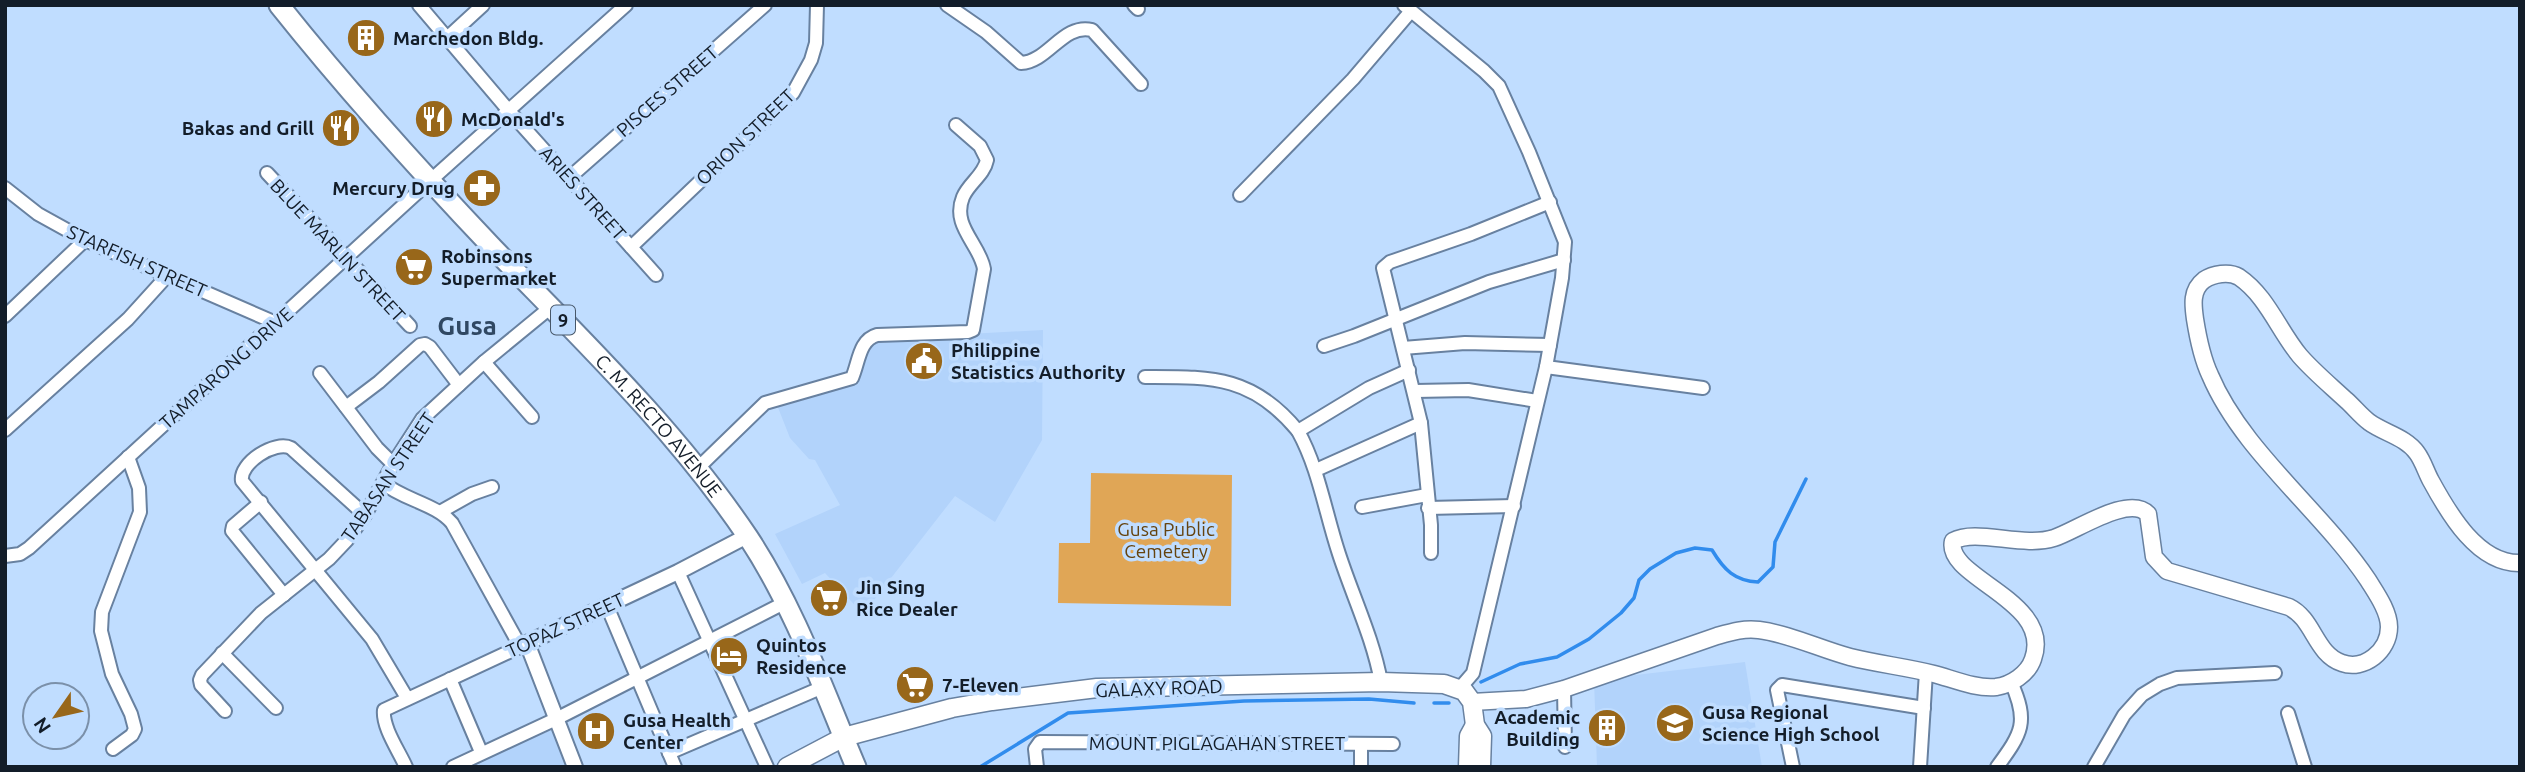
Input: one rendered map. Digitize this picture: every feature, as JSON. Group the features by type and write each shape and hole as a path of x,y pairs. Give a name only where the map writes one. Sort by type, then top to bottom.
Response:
{"highway":[{"name":"C. M. RECTO AVENUE","path":"279,5 431,180 698,468 747,536 786,602 856,767"}],"main road":[{"path":"1472,702 1526,699 1564,689 1737,630 1756,629 1852,657 1987,687 2011,682 2026,671 2033,659 2034,632 2018,609 1959,562 1952,551 1953,541 1964,537 2041,542 2125,507 2140,508 2148,514 2154,557 2162,567 2176,575 2289,607 2301,613 2322,648 2339,663 2354,665 2368,661 2385,643 2389,628 2387,614 2367,579 2252,440 2219,395 2208,373 2198,337 2193,305 2194,292 2206,279 2221,274 2236,276 2260,296 2301,357 2366,420 2409,443 2418,453 2445,505 2485,553 2499,560 2520,563"},
{"name":"GALAXY ROAD","path":"787,767 844,737 952,708 1097,688 1381,682 1444,684 1460,688"},
{"path":"1460,688 1472,702 1475,724 1482,736 1481,767"},
{"path":"1468,767 1469,736 1475,724"}],"street":[{"name":"ARIES STREET","path":"419,5 510,112 656,275"},
{"path":"446,39 483,5"},
{"path":"431,180 510,112 626,5"},
{"name":"PISCES STREET","path":"569,178 765,5"},
{"name":"ORION STREET","path":"631,247 793,93 811,60 816,43 817,5"},
{"path":"947,5 986,32 1021,63 1034,60 1074,31 1092,30 1141,84"},
{"path":"1240,195 1353,79 1408,8 1484,71 1499,86 1512,111 1564,242 1564,260 1546,367 1514,506 1473,673 1460,688"},
{"path":"698,468 765,403 852,378 864,343 869,337 973,330 984,269 982,259 964,232 961,209 963,197 986,166 987,160 980,146 956,125"},
{"name":"BLUE MARLIN STREET","path":"267,173 410,327"},
{"name":"TAMPARONG DRIVE","path":"5,556 20,554 29,548 431,180"},
{"name":"STARFISH STREET","path":"5,188 38,214 85,240 276,323"},
{"path":"1431,553 1431,525 1421,422 1383,274 1385,265 1550,202"},
{"path":"5,316 85,240"},
{"path":"1324,346 1489,282 1564,260"},
{"path":"5,430 128,319 167,276"},
{"name":"TABASAN STREET","path":"225,711 201,685 200,680 251,622 316,570 348,540 422,419 484,362 551,307"},
{"path":"1403,348 1465,343 1550,345"},
{"path":"346,407 420,345 430,347 459,384"},
{"path":"484,362 532,417"},
{"path":"1546,367 1703,388"},
{"path":"1298,431 1369,387 1409,370"},
{"path":"320,373 377,448 393,464"},
{"path":"1145,377 1187,377 1235,382 1286,415 1298,431 1316,470 1338,552 1376,657 1381,682"},
{"path":"1415,391 1468,390 1537,401"},
{"path":"1316,470 1421,422"},
{"path":"365,515 284,444 275,445 243,467 242,481 372,639 407,698"},
{"path":"113,749 132,735 135,729 112,674 102,631 102,612 140,512 139,488 128,457"},
{"path":"383,483 401,496 440,512 452,523 523,645 575,767"},
{"path":"440,512 472,494 492,487"},
{"path":"1362,507 1428,501 1514,506"},
{"path":"261,502 233,526 232,531 284,595"},
{"name":"TOPAZ STREET","path":"406,767 383,713 388,707 607,606 747,536"},
{"path":"678,572 767,767"},
{"path":"453,767 555,719 786,602"},
{"path":"607,606 675,767"},
{"path":"222,653 276,708"},
{"path":"1920,767 1926,672"},
{"path":"2094,767 2124,715 2143,695 2160,684 2177,678 2275,673"},
{"path":"450,679 481,752"},
{"path":"1997,767 2016,740 2021,725 2021,704 2011,682"},
{"path":"1793,767 1777,690 1782,685 1924,708"},
{"path":"669,753 823,687"},
{"path":"1564,689 1565,747"},
{"path":"2288,713 2305,767"},
{"name":"MOUNT PIGLAGAHAN STREET","path":"1037,767 1035,749 1040,743 1393,744"},
{"path":"1361,744 1362,767"}],"shaded area":[{"path":"1043,330 1042,440 995,522 955,496 863,614 825,573 802,584 775,534 840,505 815,460 809,459 790,438 777,405 858,384 869,347 876,339"},
{"name":"Gusa Regional Science High School","path":"1745,662 1762,767 1597,767 1594,680"},
{"path":"553,729 568,767 469,767"}],"green space":[{"name":"Gusa Public Cemetery","path":"1091,473 1232,475 1231,606 1058,603 1059,543 1090,543"}],"waterway":[{"path":"1481,682 1520,664 1557,657 1589,639 1621,613 1634,598 1639,580 1650,569 1676,553 1695,548 1712,550 1731,573 1758,582 1773,567 1775,542 1806,479"},
{"path":"980,767 1068,713 1244,701 1369,699 1414,703"},
{"path":"1434,703 1449,703"}],"place":[{"name":"Marchedon Bldg.","path":"366,38"},
{"name":"McDonald's","path":"434,119"},
{"name":"Bakas and Grill","path":"341,128"},
{"name":"Mercury Drug","path":"482,188"},
{"name":"Robinsons Supermarket","path":"414,267"},
{"name":"Philippine Statistics Authority","path":"924,361"},
{"name":"Jin Sing Rice Dealer","path":"829,598"},
{"name":"Quintos Residence","path":"729,656"},
{"name":"7-Eleven","path":"915,685"},
{"name":"Gusa Regional Science High School","path":"1675,723"},
{"name":"Academic Building","path":"1607,728"},
{"name":"Gusa Health Center","path":"596,731"}],"district":[{"name":"Gusa","path":"467,325"}]}
